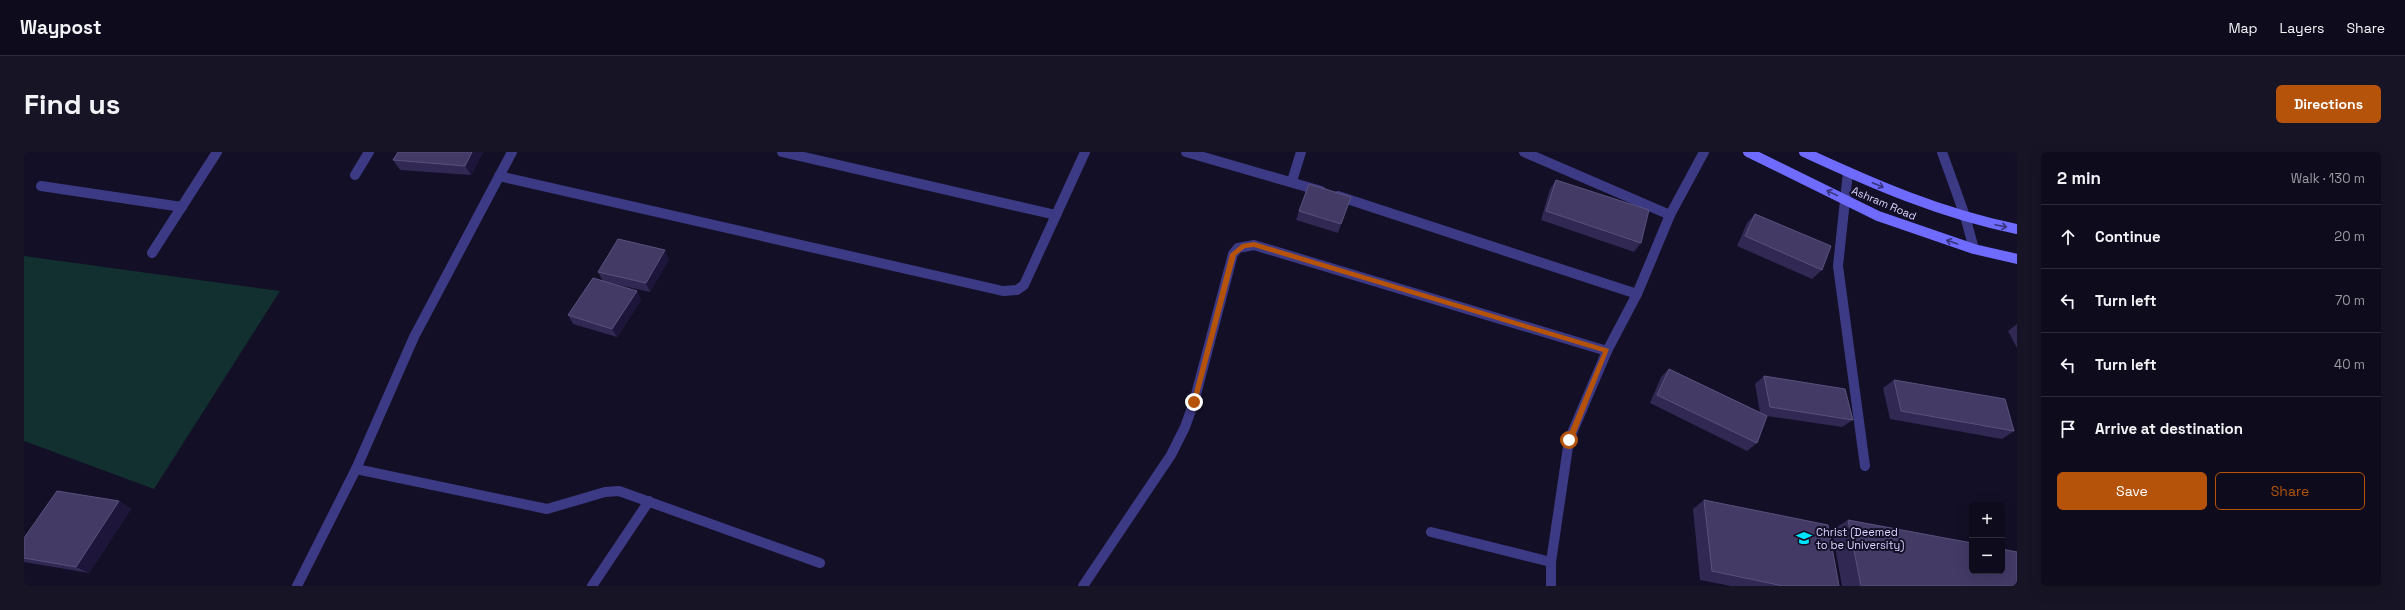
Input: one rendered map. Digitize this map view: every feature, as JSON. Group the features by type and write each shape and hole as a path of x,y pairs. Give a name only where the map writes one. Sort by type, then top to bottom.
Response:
{"street":[{"path":"152,253 217,152"},
{"path":"355,175 368,152"},
{"path":"297,586 356,469 414,337 512,152"},
{"path":"782,152 1056,215"},
{"path":"499,176 1003,291 1017,290 1024,285 1085,152"},
{"path":"1186,152 1292,181 1637,294"},
{"path":"1292,181 1301,152"},
{"path":"1524,152 1670,215"},
{"path":"1551,586 1551,562 1569,440 1606,350 1637,294 1670,215 1704,152"},
{"name":"Ashram Road","path":"1748,152 1893,222 1974,249 2017,260"},
{"name":"Ashram Road","path":"1804,152 1908,198 1965,216 2017,229"},
{"path":"1942,152 1965,216 1974,249"},
{"path":"1848,172 1846,200 1838,240 1838,266 1865,466"},
{"path":"41,186 182,207"},
{"path":"1083,586 1171,455 1185,427 1194,402 1234,254 1238,248 1254,245 1606,350"},
{"path":"356,469 547,509 612,490 649,501 820,563"},
{"path":"592,586 649,501"},
{"path":"1431,532 1551,562"}],"green space":[{"path":"24,256 280,291 154,489 24,441"}],"building":[{"path":"398,152 472,152 465,166 393,160"},
{"path":"1556,180 1649,210 1641,243 1546,211"},
{"path":"1309,184 1351,197 1341,224 1299,211"},
{"path":"1755,214 1831,246 1822,270 1745,236"},
{"path":"618,239 665,250 646,283 598,272"},
{"path":"593,278 637,291 612,329 568,315"},
{"path":"1669,369 1767,416 1757,443 1657,395"},
{"path":"1764,376 1845,389 1853,420 1770,407"},
{"path":"1894,380 2005,399 2014,431 1901,411"},
{"path":"57,491 119,501 76,567 24,558 24,538"},
{"path":"1704,500 1828,525 1839,586 1783,586 1712,571"},
{"path":"1848,520 1969,542 1969,574 2005,574 2005,550 2017,552 2017,586 1861,586"}],"place":[{"name":"Christ (Deemed to be University)","path":"1804,538"}],"route":[{"path":"1194,402 1234,254 1238,248 1244,245 1254,245 1606,350 1569,440"}]}
